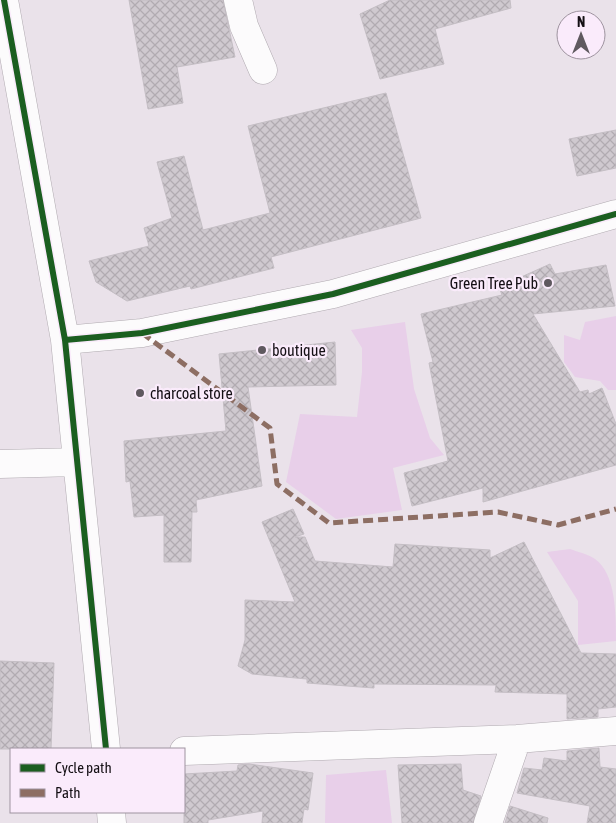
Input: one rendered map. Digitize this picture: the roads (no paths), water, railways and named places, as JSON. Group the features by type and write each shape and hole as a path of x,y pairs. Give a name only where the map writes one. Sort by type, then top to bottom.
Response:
{"street":[{"path":"4,0 64,340 106,748"},
{"path":"238,0 244,26 263,70"},
{"path":"64,340 142,333 333,294 616,214"},
{"path":"0,464 77,462"},
{"path":"185,751 517,739 616,731"},
{"path":"488,823 517,739"}],"place":[{"name":"Green Tree Pub","path":"548,283"},
{"name":"boutique","path":"262,350"},
{"name":"charcoal store","path":"140,393"}]}
